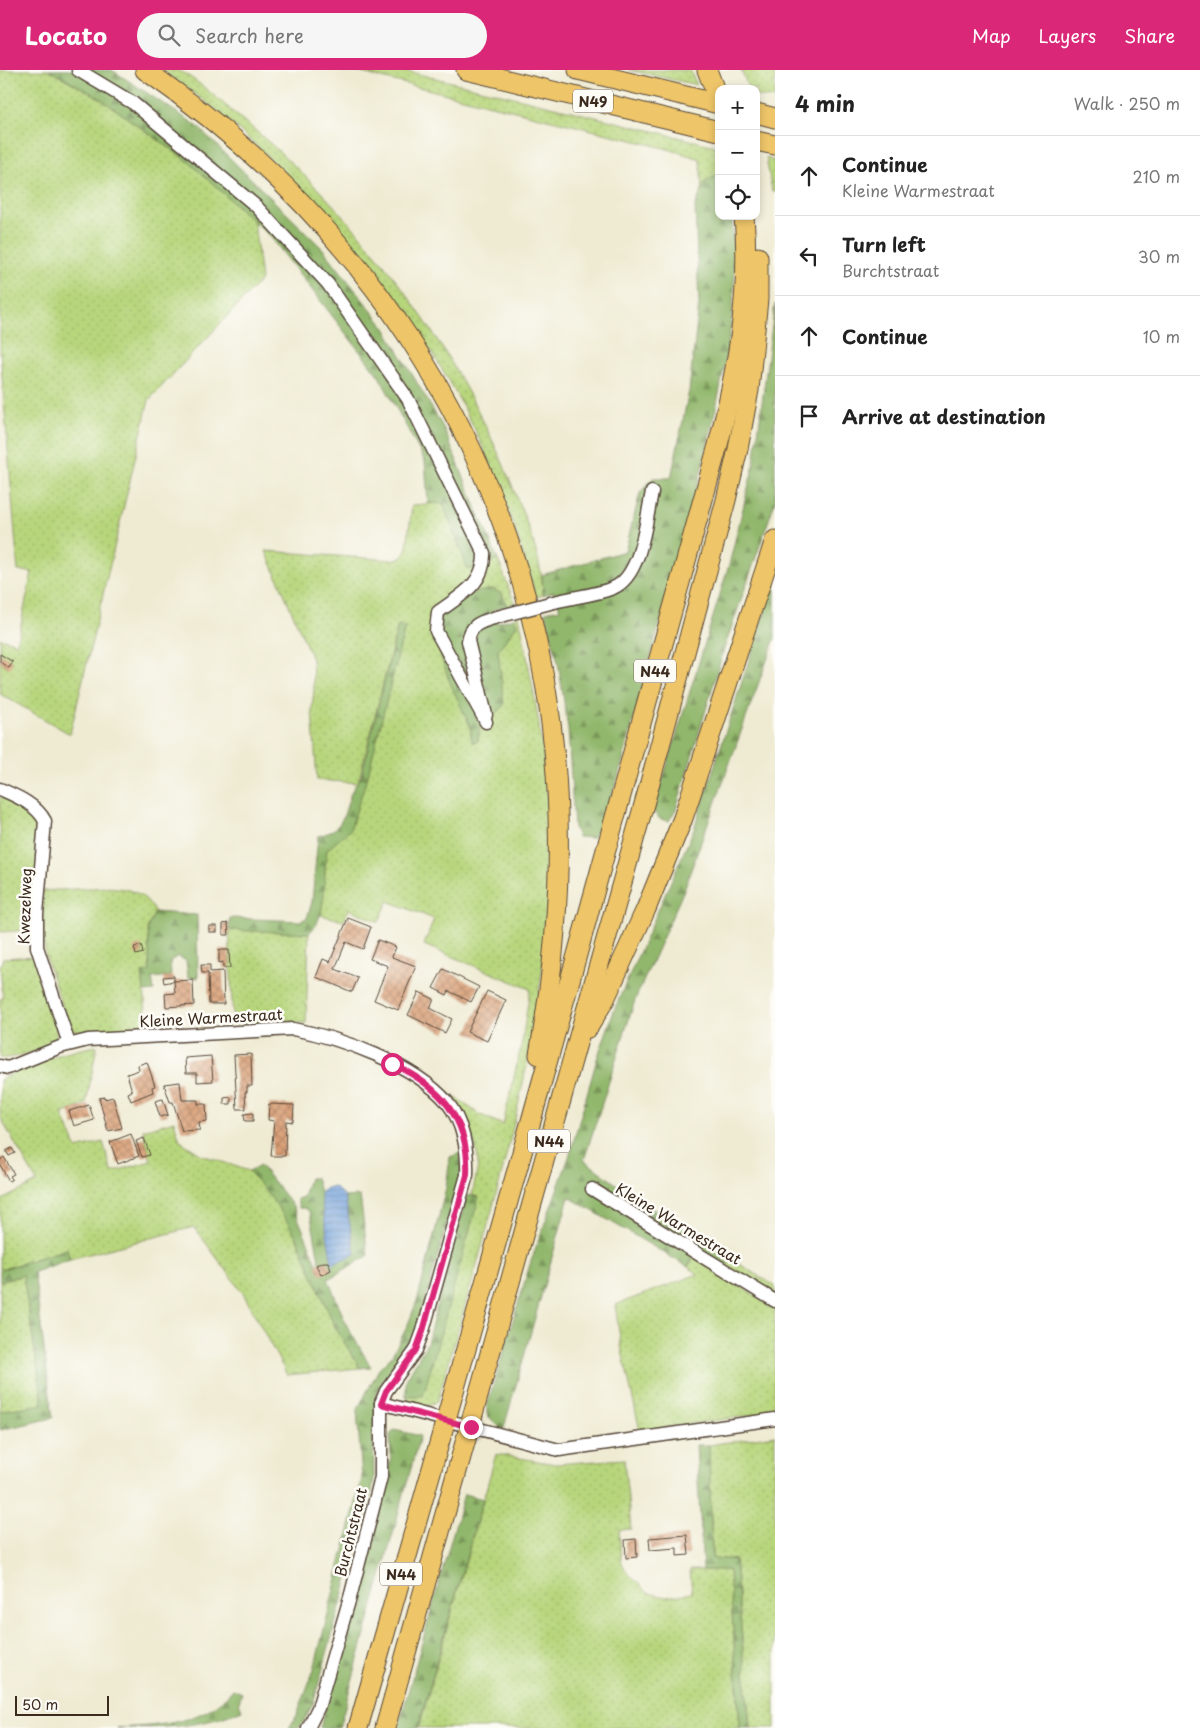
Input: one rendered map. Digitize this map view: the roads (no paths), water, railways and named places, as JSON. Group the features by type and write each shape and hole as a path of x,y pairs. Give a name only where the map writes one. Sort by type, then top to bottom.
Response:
{"highway":[{"path":"145,70 180,94 260,161 336,239 371,283 427,365 450,406 470,446 504,530 531,615 543,672 552,737 557,819 556,906 547,1001 518,1160"},
{"name":"N49","path":"466,70 715,130"},
{"name":"N49","path":"578,70 715,102"},
{"path":"707,70 715,92"},
{"path":"718,70 724,85"},
{"path":"760,114 775,118"},
{"path":"760,142 775,145"},
{"name":"N44","path":"358,1728 444,1420 536,1102 733,387 744,299 746,268 744,220"},
{"path":"574,1051 648,790 738,449 749,390 758,299 756,220"},
{"name":"N44","path":"385,1728 471,1427 574,1051 605,999 646,909 683,818 775,540"}],"street":[{"path":"78,70 133,103 256,206 328,284 408,399 484,553 484,567 475,584 438,612 436,631 486,722 486,710 468,640 470,629 478,623 496,617 612,588 630,575 639,554 652,492"},
{"name":"Kwezelweg","path":"0,789 27,802 41,813 45,820 37,914 37,947 69,1044"},
{"name":"Kleine Warmestraat","path":"3,1069 69,1044 88,1040 293,1029 340,1040 420,1078 448,1103 464,1140 468,1156 467,1175 416,1350 386,1391 381,1404"},
{"name":"Kleine Warmestraat","path":"592,1189 775,1301"},
{"path":"381,1404 559,1450 775,1419"},
{"name":"Burchtstraat","path":"308,1728 318,1708 351,1594 381,1477 381,1404"}],"water":[{"path":"335,1187 345,1197 355,1254 332,1264 320,1193 326,1188"}]}
